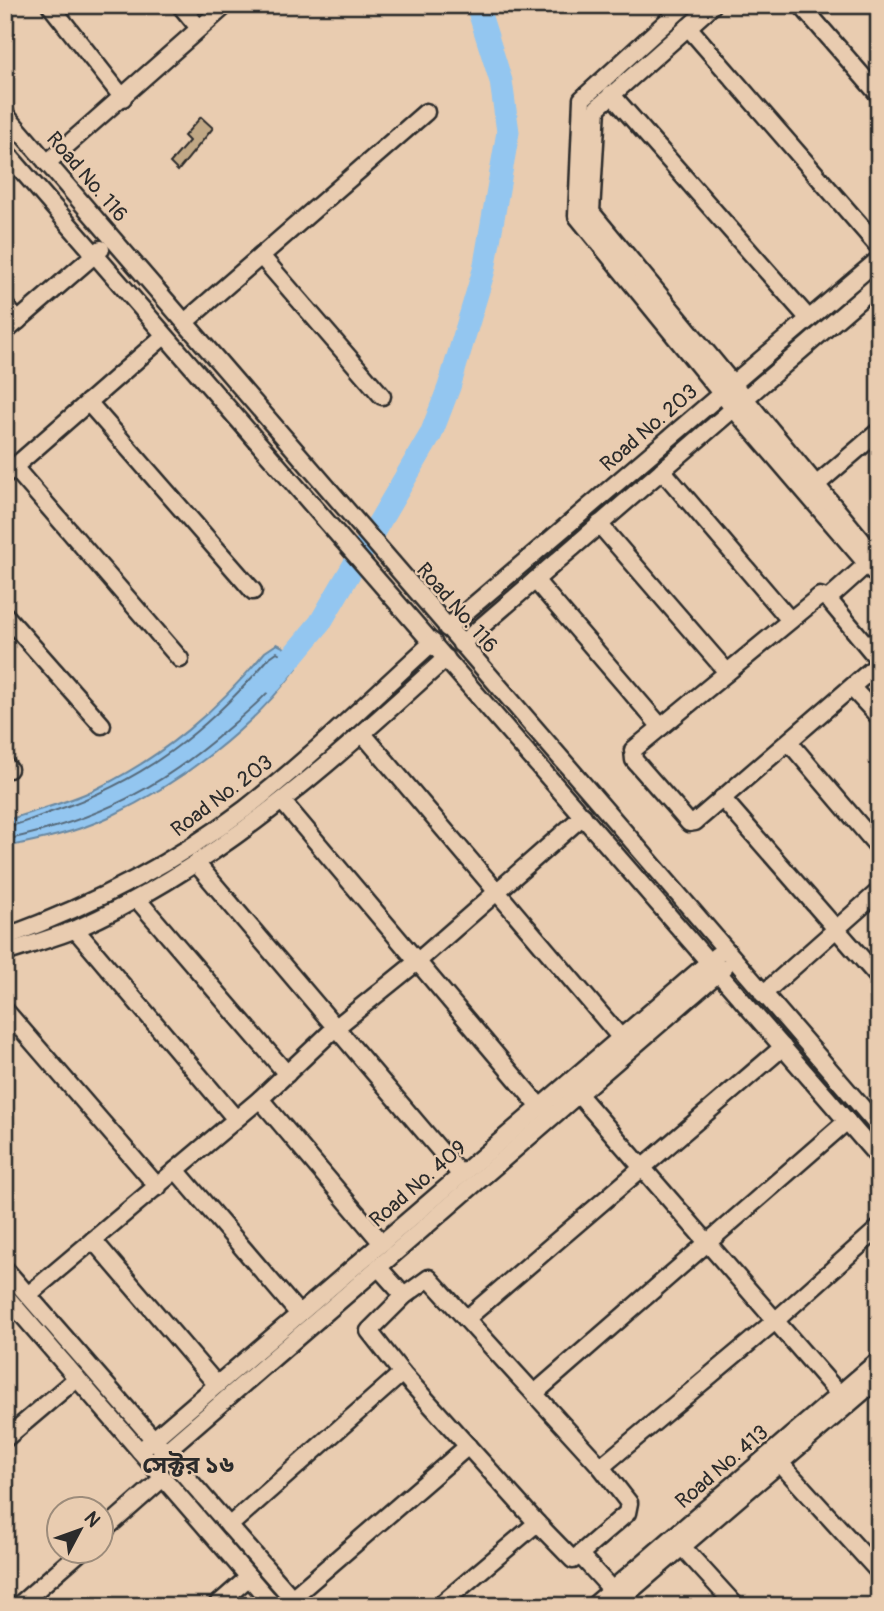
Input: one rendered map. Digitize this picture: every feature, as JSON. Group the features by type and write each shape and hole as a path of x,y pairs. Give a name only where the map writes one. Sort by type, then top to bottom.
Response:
{"street":[{"path":"50,5 123,98"},
{"path":"180,5 199,28"},
{"path":"47,163 226,5"},
{"path":"713,5 611,94 594,113 591,212 739,404 873,562"},
{"path":"801,5 879,95"},
{"path":"679,7 582,99 577,216 728,388"},
{"path":"688,27 879,247"},
{"path":"611,94 809,319"},
{"path":"185,322 426,112"},
{"name":"Road No. 116","path":"5,114 879,1127"},
{"name":"Road No. 116","path":"5,151 879,1158"},
{"path":"5,332 113,239"},
{"path":"261,256 382,396"},
{"name":"Road No. 203","path":"447,628 879,259"},
{"name":"Road No. 203","path":"461,644 879,283"},
{"path":"5,306 18,321"},
{"path":"164,335 10,471 180,659"},
{"path":"89,402 253,591"},
{"path":"739,404 815,486 873,562 879,578"},
{"path":"815,486 879,431"},
{"path":"662,470 790,620"},
{"path":"599,524 727,672"},
{"path":"828,599 873,562"},
{"path":"535,580 662,727"},
{"path":"820,596 828,599 879,662 695,822 688,822 634,760 633,750 820,596"},
{"path":"5,615 102,725"},
{"name":"Road No. 203","path":"5,937 177,856 244,810 309,756 433,642"},
{"path":"5,953 75,929 137,899 196,863 282,801 446,658"},
{"path":"852,688 879,718"},
{"path":"362,734 499,890 621,1038"},
{"path":"789,742 879,848"},
{"path":"722,798 879,978"},
{"path":"282,801 540,1107"},
{"path":"28,1295 260,1099 334,1029 418,961 583,816"},
{"path":"196,863 334,1029 461,1175"},
{"path":"763,994 879,891"},
{"path":"137,899 287,1074"},
{"path":"75,929 235,1118"},
{"name":"Road No. 409","path":"151,1464 378,1267 573,1089 729,954"},
{"name":"Road No. 409","path":"140,1451 540,1107 573,1089 621,1038 714,967"},
{"path":"5,1010 158,1187"},
{"path":"467,1319 783,1047"},
{"path":"573,1089 839,1394"},
{"path":"260,1099 382,1243"},
{"path":"536,1393 847,1121"},
{"path":"176,1170 299,1314"},
{"path":"601,1467 775,1321 879,1228"},
{"path":"93,1240 216,1385"},
{"path":"378,1267 404,1296"},
{"path":"5,1269 295,1602 468,1446"},
{"path":"429,1278 536,1393 627,1498 630,1508 573,1560 402,1373 369,1331 404,1296 429,1278"},
{"path":"5,1295 274,1606"},
{"name":"Road No. 413","path":"593,1606 612,1598 678,1542 879,1360"},
{"path":"229,1526 402,1373"},
{"path":"5,1439 77,1378"},
{"name":"Road No. 413","path":"678,1542 780,1463 879,1378"},
{"path":"780,1463 879,1572"},
{"path":"116,1520 163,1478"},
{"path":"439,1606 537,1523"},
{"path":"678,1542 736,1606"},
{"path":"580,1555 612,1598"},
{"path":"18,1606 64,1566"},
{"path":"216,1606 249,1577"}],"water":[{"path":"277,644 287,649 297,668 258,713 212,754 161,789 109,817 71,831 5,847 5,821 85,794 144,762 188,730 228,693 265,652"}],"building":[{"path":"201,117 213,128 178,171 170,163 189,141 184,136"}],"waterway":[{"path":"271,682 320,623 431,434 449,387 484,270 508,132 501,81 477,5"}],"district":[{"name":"সেক্টর ১৬","path":"188,1465"}]}
